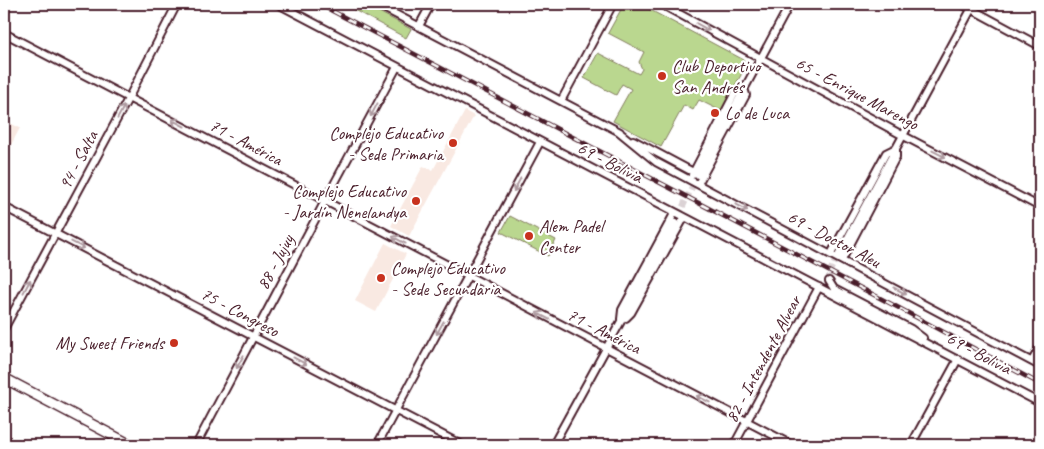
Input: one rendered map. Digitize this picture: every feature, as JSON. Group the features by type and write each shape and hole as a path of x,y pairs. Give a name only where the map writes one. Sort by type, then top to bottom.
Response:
{"street":[{"name":"94 - Salta","path":"4,329 177,4"},
{"name":"69 - Bolivia","path":"278,4 1040,403"},
{"name":"69 - Doctor Aleu","path":"376,4 696,173"},
{"path":"419,26 431,4"},
{"path":"562,101 613,4"},
{"name":"65 - Enrique Marengo","path":"661,4 902,135 1040,207"},
{"path":"689,179 696,173 790,4"},
{"path":"962,4 972,6 1040,46"},
{"path":"837,256 896,157 896,148 902,135 972,6"},
{"name":"71 - América","path":"4,33 792,445"},
{"name":"88 - Jujuy","path":"196,445 397,67"},
{"path":"698,184 746,95 744,88"},
{"name":"69 - Doctor Aleu","path":"618,132 656,162 837,256 1040,366"},
{"path":"377,445 540,142"},
{"path":"837,256 886,153 896,148"},
{"name":"75 - Congreso","path":"4,207 462,445"},
{"path":"619,325 622,310 675,212"},
{"path":"619,325 631,313 684,218"},
{"path":"553,445 675,223"},
{"name":"69 - Bolivia","path":"829,281 834,289 911,329 930,344"},
{"name":"82 - Intendente Alvear","path":"734,445 819,288"},
{"path":"1032,361 1040,347"},
{"path":"911,445 958,359"},
{"path":"4,378 131,445"}],"shaded area":[{"name":"Complejo Educativo - Jardín Nenelandya","path":"465,111 474,116 409,236 391,226 423,166 433,170"},
{"path":"4,120 20,128 4,158"},
{"name":"Complejo Educativo - Sede Secundaria","path":"385,243 406,254 376,312 355,301"}],"green space":[{"path":"343,4 364,4 411,29 406,38"},
{"name":"Club Deportivo San Andrés","path":"624,4 639,4 744,60 746,66 721,111 699,100 693,110 684,105 661,147 613,121 631,89 622,84 616,95 584,78 598,53 639,74 642,69 639,62 644,52 608,33"},
{"name":"Alem Padel Center","path":"510,216 556,240 548,256 501,232"}],"tunnel":[{"path":"675,223 698,175"},
{"path":"829,281 829,273 838,255"}],"railway":[{"path":"319,4 1040,384"}],"place":[{"name":"Club Deportivo San Andrés","path":"662,76"},
{"name":"Lo de Luca","path":"715,113"},
{"name":"Complejo Educativo - Sede Primaria","path":"453,143"},
{"name":"Complejo Educativo - Jardín Nenelandya","path":"416,201"},
{"name":"Alem Padel Center","path":"529,236"},
{"name":"Complejo Educativo - Sede Secundaria","path":"381,278"},
{"name":"My Sweet Friends","path":"174,343"}]}
